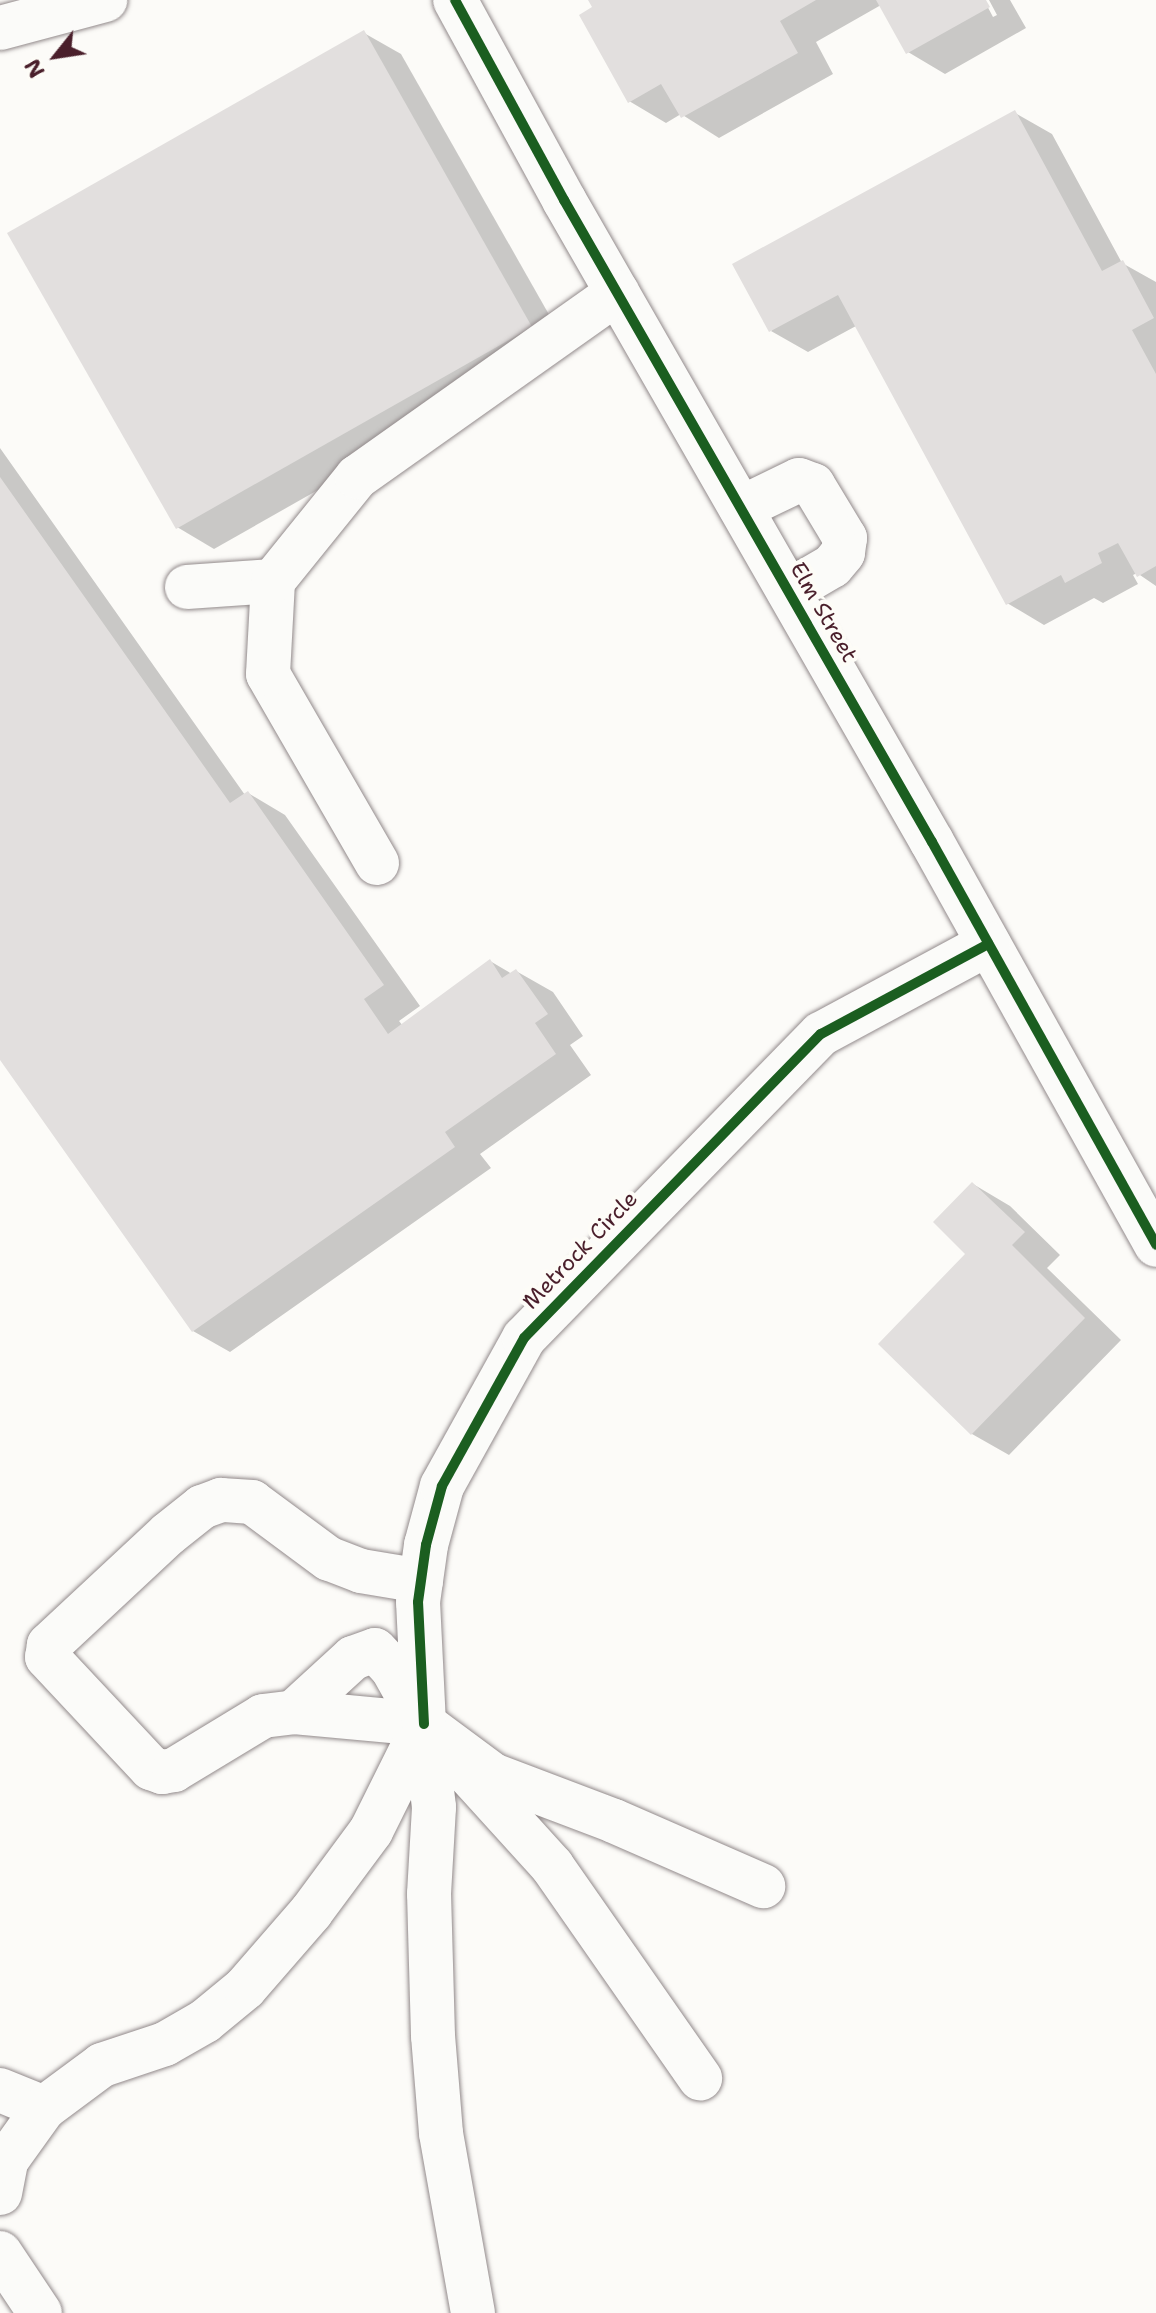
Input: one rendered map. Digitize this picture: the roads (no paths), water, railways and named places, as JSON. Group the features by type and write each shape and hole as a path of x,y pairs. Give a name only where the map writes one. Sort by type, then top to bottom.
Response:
{"street":[{"path":"0,28 105,0"},
{"name":"Elm Street","path":"455,0 617,293 789,591 1156,1245"},
{"path":"377,863 268,674 273,581 357,477 617,293"},
{"path":"741,508 799,480 813,485 845,538 843,553 832,566 789,591"},
{"path":"187,587 273,581"},
{"name":"Metrock Circle","path":"473,2313 441,2133 429,1894 434,1807 424,1724 418,1602 442,1486 524,1338 821,1034 988,944"},
{"path":"421,1581 361,1571 329,1559 252,1502 221,1500 202,1507 168,1534 49,1645 47,1657 53,1667 151,1768 162,1772 174,1770 263,1716 294,1712 424,1724 493,1775 614,1821 763,1886"},
{"path":"294,1712 353,1658 375,1650 392,1668 424,1724 552,1866 700,2078"},
{"path":"0,2193 6,2161 44,2108 102,2065 165,2044 205,2021 245,1988 311,1912 371,1831 424,1724"},
{"path":"0,2090 44,2108"},
{"path":"0,2253 40,2313"}]}
